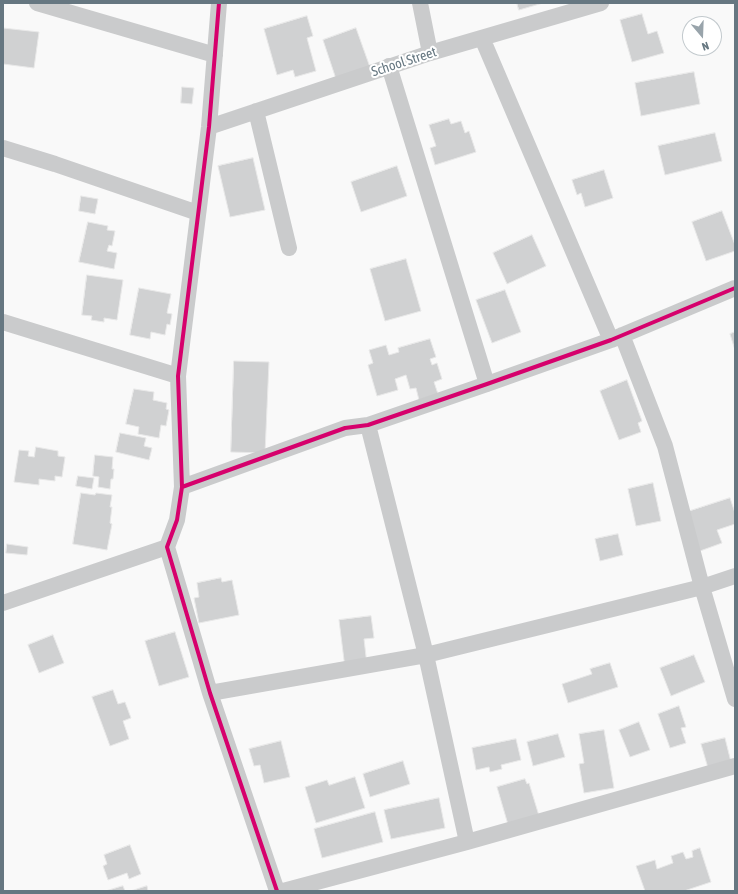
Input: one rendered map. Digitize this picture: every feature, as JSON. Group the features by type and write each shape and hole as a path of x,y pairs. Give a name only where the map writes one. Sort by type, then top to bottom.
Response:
{"street":[{"path":"38,3 215,55"},
{"path":"219,3 210,126 178,376 182,487 178,520 167,547 210,693 277,891"},
{"path":"420,3 430,53"},
{"name":"School Street","path":"210,126 430,53 601,3"},
{"path":"482,38 665,446 702,587 735,699"},
{"path":"389,66 487,384"},
{"path":"256,111 289,248"},
{"path":"3,148 55,164 198,213"},
{"path":"182,487 345,428 368,424 487,384 616,337 735,288"},
{"path":"3,322 178,376"},
{"path":"368,424 426,655 467,842"},
{"path":"3,603 167,547"},
{"path":"210,693 426,655 702,587 735,576"},
{"path":"283,891 467,842 735,766"}],"building":[{"path":"517,3 543,3 519,10"},
{"path":"642,14 648,34 657,31 664,53 632,62 620,20"},
{"path":"307,16 313,36 307,38 316,71 295,77 293,70 277,75 264,29"},
{"path":"3,28 39,32 34,68 3,64"},
{"path":"356,28 371,70 337,82 323,40"},
{"path":"694,72 700,104 641,116 635,83"},
{"path":"182,87 194,88 192,104 181,103"},
{"path":"449,119 451,124 461,121 465,133 469,131 476,152 435,165 430,148 436,146 429,125"},
{"path":"715,133 722,161 665,175 658,146"},
{"path":"253,158 265,210 230,217 218,166"},
{"path":"397,166 407,196 361,212 351,182"},
{"path":"604,170 613,198 585,207 581,193 577,195 572,180"},
{"path":"81,196 98,199 95,214 79,211"},
{"path":"722,211 735,245 735,251 706,261 692,222"},
{"path":"88,222 108,226 107,230 115,231 112,246 109,245 107,251 117,253 114,269 79,262"},
{"path":"532,235 546,266 507,284 493,253"},
{"path":"406,259 421,311 385,321 370,269"},
{"path":"87,275 123,280 117,320 104,318 104,322 91,320 92,316 82,315"},
{"path":"139,288 171,294 167,313 172,314 170,325 167,324 165,335 151,332 150,339 130,335"},
{"path":"505,290 521,332 492,343 476,300"},
{"path":"735,332 735,350 730,334"},
{"path":"430,339 436,357 430,359 432,365 437,363 442,379 434,382 438,394 419,400 416,388 410,389 406,375 395,379 398,390 377,396 368,365 373,363 369,350 386,345 389,355 399,352 398,348"},
{"path":"234,361 269,362 265,453 231,452"},
{"path":"627,380 642,421 638,423 641,432 619,440 600,391"},
{"path":"134,389 154,392 153,400 167,403 166,409 169,410 166,426 161,425 159,438 138,434 139,427 126,424"},
{"path":"120,433 146,438 144,446 152,448 149,460 116,452"},
{"path":"36,447 58,451 58,456 65,457 62,477 55,476 55,481 39,479 39,485 14,482 19,450 29,451 28,456 34,457"},
{"path":"95,455 113,457 112,469 114,469 110,489 98,487 99,477 93,476"},
{"path":"78,476 94,478 92,489 76,486"},
{"path":"653,483 661,521 636,526 628,489"},
{"path":"81,493 112,495 110,523 112,524 107,550 73,544"},
{"path":"730,498 735,513 735,524 717,530 722,543 700,551 687,512"},
{"path":"618,534 623,555 600,561 595,539"},
{"path":"7,544 28,547 27,555 6,553"},
{"path":"221,578 222,582 232,580 239,615 199,623 194,598 199,597 197,583"},
{"path":"371,616 374,638 364,639 367,665 345,668 339,620"},
{"path":"175,632 189,677 159,686 145,641"},
{"path":"53,635 64,663 39,673 28,645"},
{"path":"694,655 705,682 671,696 660,668"},
{"path":"610,663 618,687 568,703 562,684 592,674 590,669"},
{"path":"113,690 118,704 125,702 131,718 123,721 129,739 110,746 92,697"},
{"path":"679,706 686,727 681,728 686,743 670,748 658,714"},
{"path":"639,722 650,750 630,757 619,730"},
{"path":"604,730 614,788 584,793 579,764 584,763 579,734"},
{"path":"558,734 565,757 533,766 527,742"},
{"path":"725,738 731,762 708,768 701,744"},
{"path":"516,739 521,760 501,765 502,769 490,772 489,767 476,770 472,748"},
{"path":"281,741 290,777 264,783 260,765 254,766 249,749"},
{"path":"403,761 410,784 370,797 363,774"},
{"path":"355,777 365,808 316,823 305,787 327,780 329,785"},
{"path":"525,779 527,784 529,783 540,819 509,828 497,787"},
{"path":"439,798 445,828 391,839 384,810"},
{"path":"375,812 383,842 322,858 314,829"},
{"path":"130,845 141,874 129,879 127,873 108,880 103,866 107,864 104,855"},
{"path":"700,848 711,882 684,891 645,891 636,866 655,860 657,869 673,863 671,856 683,852 686,859 693,857 692,851"},
{"path":"123,886 125,891 106,891"},
{"path":"147,886 148,891 131,891"}],"cycle path":[{"path":"219,3 209,127 178,376 182,487 177,520 167,547 210,693 277,891"},
{"path":"182,487 345,428 368,425 611,340 735,288"}]}
